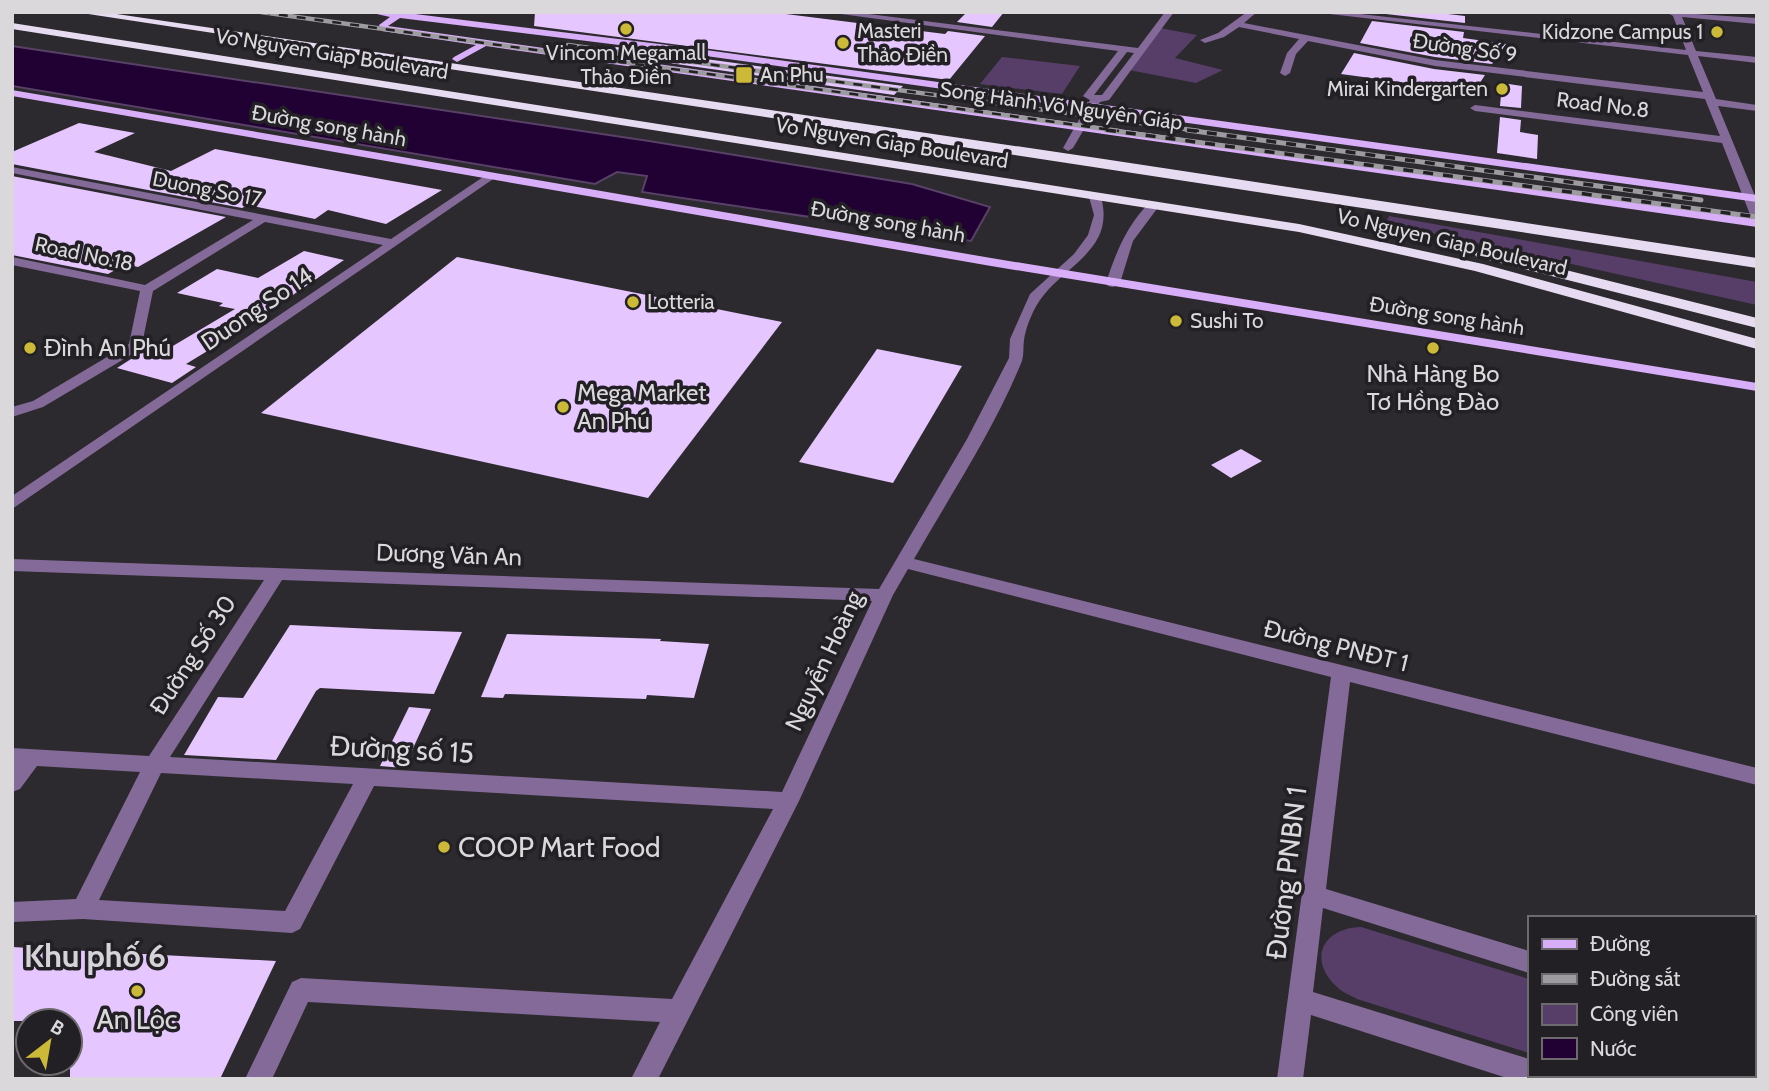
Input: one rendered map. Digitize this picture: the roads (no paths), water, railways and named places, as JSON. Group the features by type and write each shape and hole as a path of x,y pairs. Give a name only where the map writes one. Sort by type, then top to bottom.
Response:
{"highway":[{"name":"Vo Nguyen Giap Boulevard","path":"80,12 1097,162 1757,263"},
{"name":"Vo Nguyen Giap Boulevard","path":"139,12 1757,249"},
{"name":"Vo Nguyen Giap Boulevard","path":"12,16 1216,200"},
{"name":"Vo Nguyen Giap Boulevard","path":"12,26 1299,228 1478,267 1757,344"},
{"name":"Vo Nguyen Giap Boulevard","path":"1242,205 1335,221"},
{"path":"1721,244 1757,256"},
{"name":"Vo Nguyen Giap Boulevard","path":"1452,247 1757,323"}],"main road":[{"name":"Song Hành Võ Nguyên Giáp","path":"372,12 1094,103 1753,198"},
{"name":"Song Hành Võ Nguyên Giáp","path":"399,15 383,27 396,33 1757,223"},
{"path":"457,59 511,29"},
{"name":"Đường song hành","path":"12,93 1059,274 1757,387"}],"street":[{"path":"830,12 1139,51"},
{"path":"863,12 945,26"},
{"path":"1068,148 1094,103 1105,98 1170,12"},
{"path":"1205,40 1221,35 1253,12"},
{"path":"1316,12 1757,60"},
{"path":"1673,13 1753,198 1757,217"},
{"path":"1673,13 1757,21"},
{"name":"Đường Số 9","path":"1237,24 1435,63 1711,99 1757,108"},
{"path":"1285,73 1292,53 1305,38"},
{"path":"1094,103 1088,96 1124,50"},
{"path":"1100,81 1115,83"},
{"name":"Road No.8","path":"1475,108 1727,140"},
{"name":"Duong So 17","path":"12,170 394,243"},
{"name":"Duong So 14","path":"12,504 493,175"},
{"name":"Nguyễn Hoàng","path":"644,1079 788,802 884,595 975,439 1016,358 1017,339 1026,314 1037,294 1084,251 1094,235 1100,215 1094,197"},
{"path":"1113,283 1126,238 1138,220 1153,206"},
{"path":"12,412 38,404 136,346 147,289 261,219"},
{"name":"Road No.18","path":"12,261 147,289"},
{"name":"Đường PNĐT 1","path":"903,562 1341,675 1757,777"},
{"name":"Dương Văn An","path":"12,565 884,595"},
{"name":"Đường Số 30","path":"83,909 154,765 277,574"},
{"name":"Đường PNBN 1","path":"1290,1079 1341,675"},
{"path":"12,783 22,757"},
{"name":"Đường số 15","path":"22,757 788,802"},
{"path":"12,912 83,909 292,922 369,777"},
{"path":"1313,895 1528,962"},
{"path":"258,1079 301,990 679,1011"},
{"path":"1300,1000 1528,1072"}],"water":[{"path":"12,46 649,141 912,184 990,207 971,241 642,192 647,176 617,172 595,184 12,86"}],"railway":[{"path":"261,12 1119,131"},
{"path":"568,45 1199,131"},
{"path":"1106,130 1757,217"},
{"path":"1187,130 1701,200"}],"place":[{"name":"Vincom Megamall Thảo Điền","path":"626,29"},
{"name":"Kidzone Campus 1","path":"1717,32"},
{"name":"Masteri Thảo Điền","path":"843,43"},
{"name":"An Phu","path":"744,75"},
{"name":"Mirai Kindergarten","path":"1502,89"},
{"name":"Lotteria","path":"633,302"},
{"name":"Sushi To","path":"1176,321"},
{"name":"Đình An Phú","path":"30,348"},
{"name":"Nhà Hàng Bo Tơ Hồng Đào","path":"1433,348"},
{"name":"Mega Market An Phú","path":"563,407"},
{"name":"COOP Mart Food","path":"444,847"},
{"name":"An Lộc","path":"137,991"}],"district":[{"name":"Khu phố 6","path":"95,956"}]}
